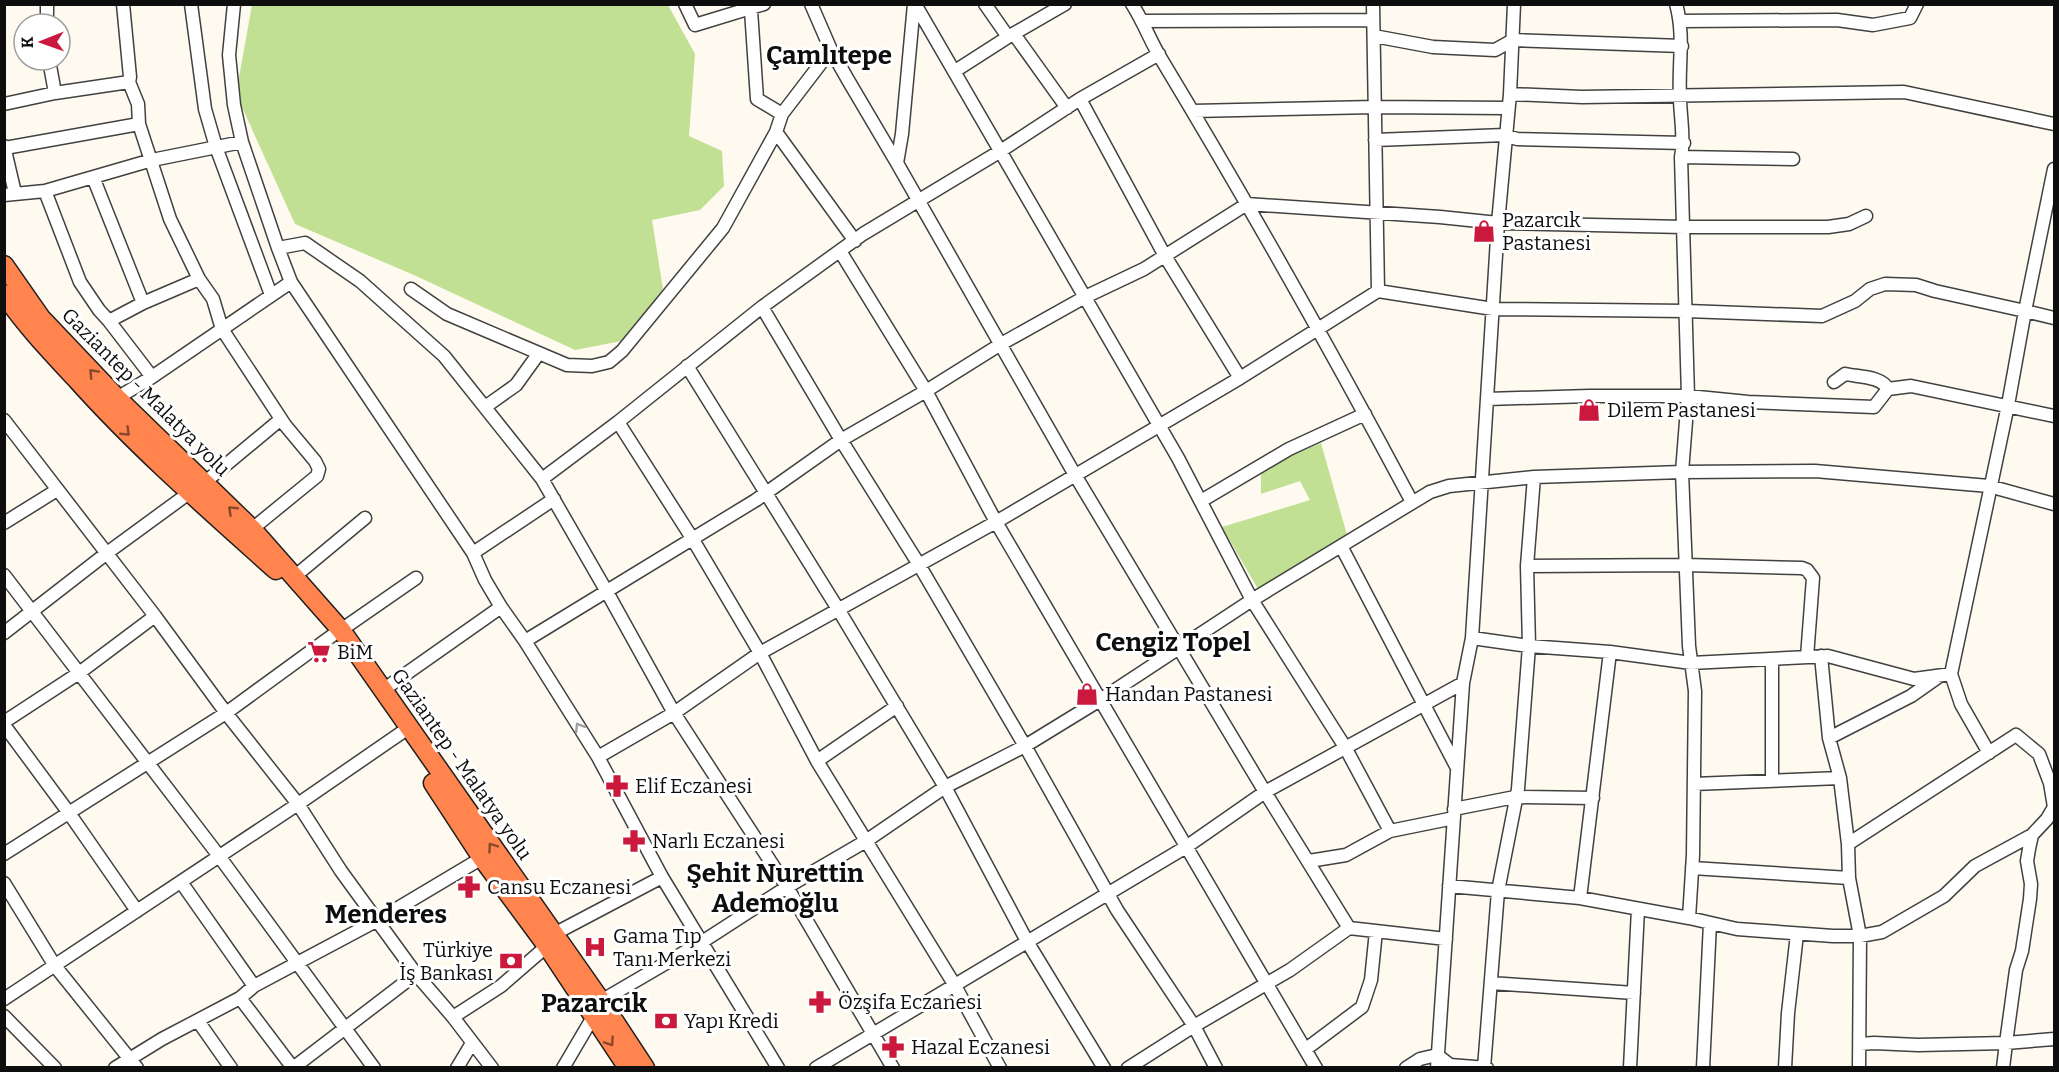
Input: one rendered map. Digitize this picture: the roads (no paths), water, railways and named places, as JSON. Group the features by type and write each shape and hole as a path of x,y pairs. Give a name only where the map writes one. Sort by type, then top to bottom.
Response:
{"highway":[{"name":"Gaziantep - Malatya yolu","path":"4,265 41,318 117,398 197,488 337,632 482,858 551,940"},
{"name":"Gaziantep - Malatya yolu","path":"5,296 32,332 108,414 197,488 252,529 294,577 383,690 597,1009 645,1068"},
{"name":"Gaziantep - Malatya yolu","path":"597,1009 628,1068"}],"street":[{"path":"123,4 129,82 138,104 139,124 170,219 199,279 213,299 222,328 281,419 319,469 317,476 252,529"},
{"path":"191,4 205,109 216,147 271,295"},
{"path":"234,4 229,55 234,105 242,142 291,282 473,554 501,607 525,641 598,758 662,877 778,1068"},
{"path":"229,55 243,4"},
{"path":"685,4 695,26 764,4"},
{"path":"811,4 831,50 1075,475 1349,928"},
{"path":"897,163 902,134 914,4"},
{"path":"914,4 1159,425 1252,600 1345,747 1390,831"},
{"path":"985,4 1067,108"},
{"path":"955,71 1065,4"},
{"path":"1132,4 1317,328 1412,502"},
{"path":"1372,4 1378,291"},
{"path":"1437,1061 1463,683 1472,638 1498,223 1510,94 1514,4"},
{"path":"1676,4 1681,21 1682,46 1680,95 1684,143 1682,157 1687,311 1688,396 1682,472 1689,646 1695,691 1689,918"},
{"path":"1681,21 1837,20 1873,26 1910,18 1917,4"},
{"path":"751,10 757,99 782,114"},
{"path":"1142,21 1373,20"},
{"path":"1374,36 1432,48 1495,50 1513,40 1682,46"},
{"path":"411,289 447,314 567,365 592,366 609,362 622,351 723,228 776,132 782,114 831,50"},
{"path":"542,479 618,422 762,307 840,251 1080,99 1159,54"},
{"path":"51,72 55,93"},
{"path":"4,104 55,93 129,82"},
{"path":"1510,94 1582,97 1904,92 2055,124"},
{"path":"1080,99 1165,256 1240,378"},
{"path":"1193,111 1374,107 1508,108"},
{"path":"139,124 5,147 10,194 45,191 152,160 242,142"},
{"path":"776,132 855,241"},
{"path":"1375,140 1505,135 1517,139 1684,143"},
{"path":"1682,157 1793,159"},
{"path":"1989,753 1946,674 2008,405 2025,311 2050,211 2055,169"},
{"path":"93,177 142,303"},
{"path":"45,191 80,282 152,377"},
{"path":"525,641 765,492 841,440 1084,297 1144,269 1247,204 1498,223 1684,227 1827,227 1849,224 1866,216"},
{"path":"278,248 305,243 360,281 444,356 542,479 674,713 787,887 893,1068"},
{"path":"840,251 926,392 996,522 1316,1068"},
{"path":"109,321 142,303 199,279"},
{"path":"117,398 152,377 291,282"},
{"path":"598,758 674,713 760,653 918,563 996,522 1240,378 1378,291 1493,309 1687,311 1822,316 1855,301 1870,289 1885,284 1916,285 2055,318"},
{"path":"762,307 918,563 1109,895 1194,1026 1216,1068"},
{"path":"485,407 516,385 539,353"},
{"path":"687,366 897,706 945,787 1028,943 1104,1068"},
{"path":"1834,381 1845,374 1877,380 1885,383 1888,389"},
{"path":"1487,399 1688,396 1748,402 1874,407 1888,389 1911,386 2055,416"},
{"path":"1201,501 1289,449 1365,414"},
{"path":"4,633 107,553 197,488 281,419"},
{"path":"4,420 298,804 341,871 416,974 492,1068"},
{"path":"618,422 692,538 760,653 817,761 954,984 1000,1068"},
{"path":"563,1068 597,1009 787,887 866,841 945,787 1025,746 1100,700 1252,600 1430,492 1449,486 1534,477 1682,472 1815,471 1989,486 2055,504"},
{"path":"1406,1068 1420,1059 1450,1065 1486,1067 1498,891 1518,789 1529,646 1527,566 1534,477"},
{"path":"4,523 57,490"},
{"path":"473,554 554,499"},
{"path":"294,577 365,518"},
{"path":"1341,546 1457,767"},
{"path":"1527,566 1686,565 1802,568 1807,570 1813,578 1807,657"},
{"path":"4,575 219,856 374,1068"},
{"path":"4,854 226,712 416,578"},
{"path":"383,690 501,607"},
{"path":"136,911 4,724 79,673 155,616"},
{"path":"1472,638 1691,663 1828,656 1914,679 1946,674"},
{"path":"1580,898 1610,652"},
{"path":"1821,656 1829,738 1840,778 1848,844 1849,878 1860,936 1859,1068"},
{"path":"1772,659 1772,781"},
{"path":"1829,738 1911,696 1946,674"},
{"path":"816,1068 1186,848 1265,792 1425,706 1463,683"},
{"path":"817,761 897,706"},
{"path":"4,999 401,733"},
{"path":"1449,886 1580,898 1737,929 1833,936 1860,936 1882,932 1944,896 1975,866 2032,835 2051,818 2054,807 2050,783 2039,753 2016,735 1963,767 1944,783 1848,844"},
{"path":"1694,784 1840,778"},
{"path":"1309,861 1346,855 1390,831 1515,797 1593,798"},
{"path":"2003,1068 2016,970 2022,951 2031,899 2027,861 2032,835"},
{"path":"115,1068 133,1064 162,1039 240,998 254,986 378,920 482,858"},
{"path":"1692,868 1849,878"},
{"path":"453,1017 501,986 551,940 662,877"},
{"path":"181,882 254,986"},
{"path":"4,883 55,966 133,1064"},
{"path":"1630,1068 1638,909"},
{"path":"1703,1068 1710,922"},
{"path":"1128,1068 1194,1026 1266,985 1349,928 1446,939"},
{"path":"1306,1049 1362,1007 1371,980 1376,932"},
{"path":"1785,1068 1788,1013 1797,934"},
{"path":"240,998 293,1068 416,974"},
{"path":"1491,983 1634,993"},
{"path":"4,1016 55,1068"},
{"path":"198,1021 231,1068"},
{"path":"1860,1044 2006,1043 2055,1039"},
{"path":"457,1068 472,1043"}],"place":[{"name":"Pazarcık Pastanesi","path":"1484,231"},
{"name":"Dilem Pastanesi","path":"1589,410"},
{"name":"BiM","path":"319,652"},
{"name":"Handan Pastanesi","path":"1087,694"},
{"name":"Elif Eczanesi","path":"617,786"},
{"name":"Narlı Eczanesi","path":"634,841"},
{"name":"Cansu Eczanesi","path":"469,887"},
{"name":"Gama Tıp Tanı Merkezi","path":"595,947"},
{"name":"Türkiye İş Bankası","path":"511,961"},
{"name":"Özşifa Eczanesi","path":"820,1002"},
{"name":"Yapı Kredi","path":"666,1021"},
{"name":"Hazal Eczanesi","path":"893,1047"}],"district":[{"name":"Çamlıtepe","path":"829,55"},
{"name":"Cengiz Topel","path":"1173,642"},
{"name":"Şehit Nurettin Ademoğlu","path":"775,888"},
{"name":"Menderes","path":"386,914"},
{"name":"Pazarcık","path":"594,1003"}]}
